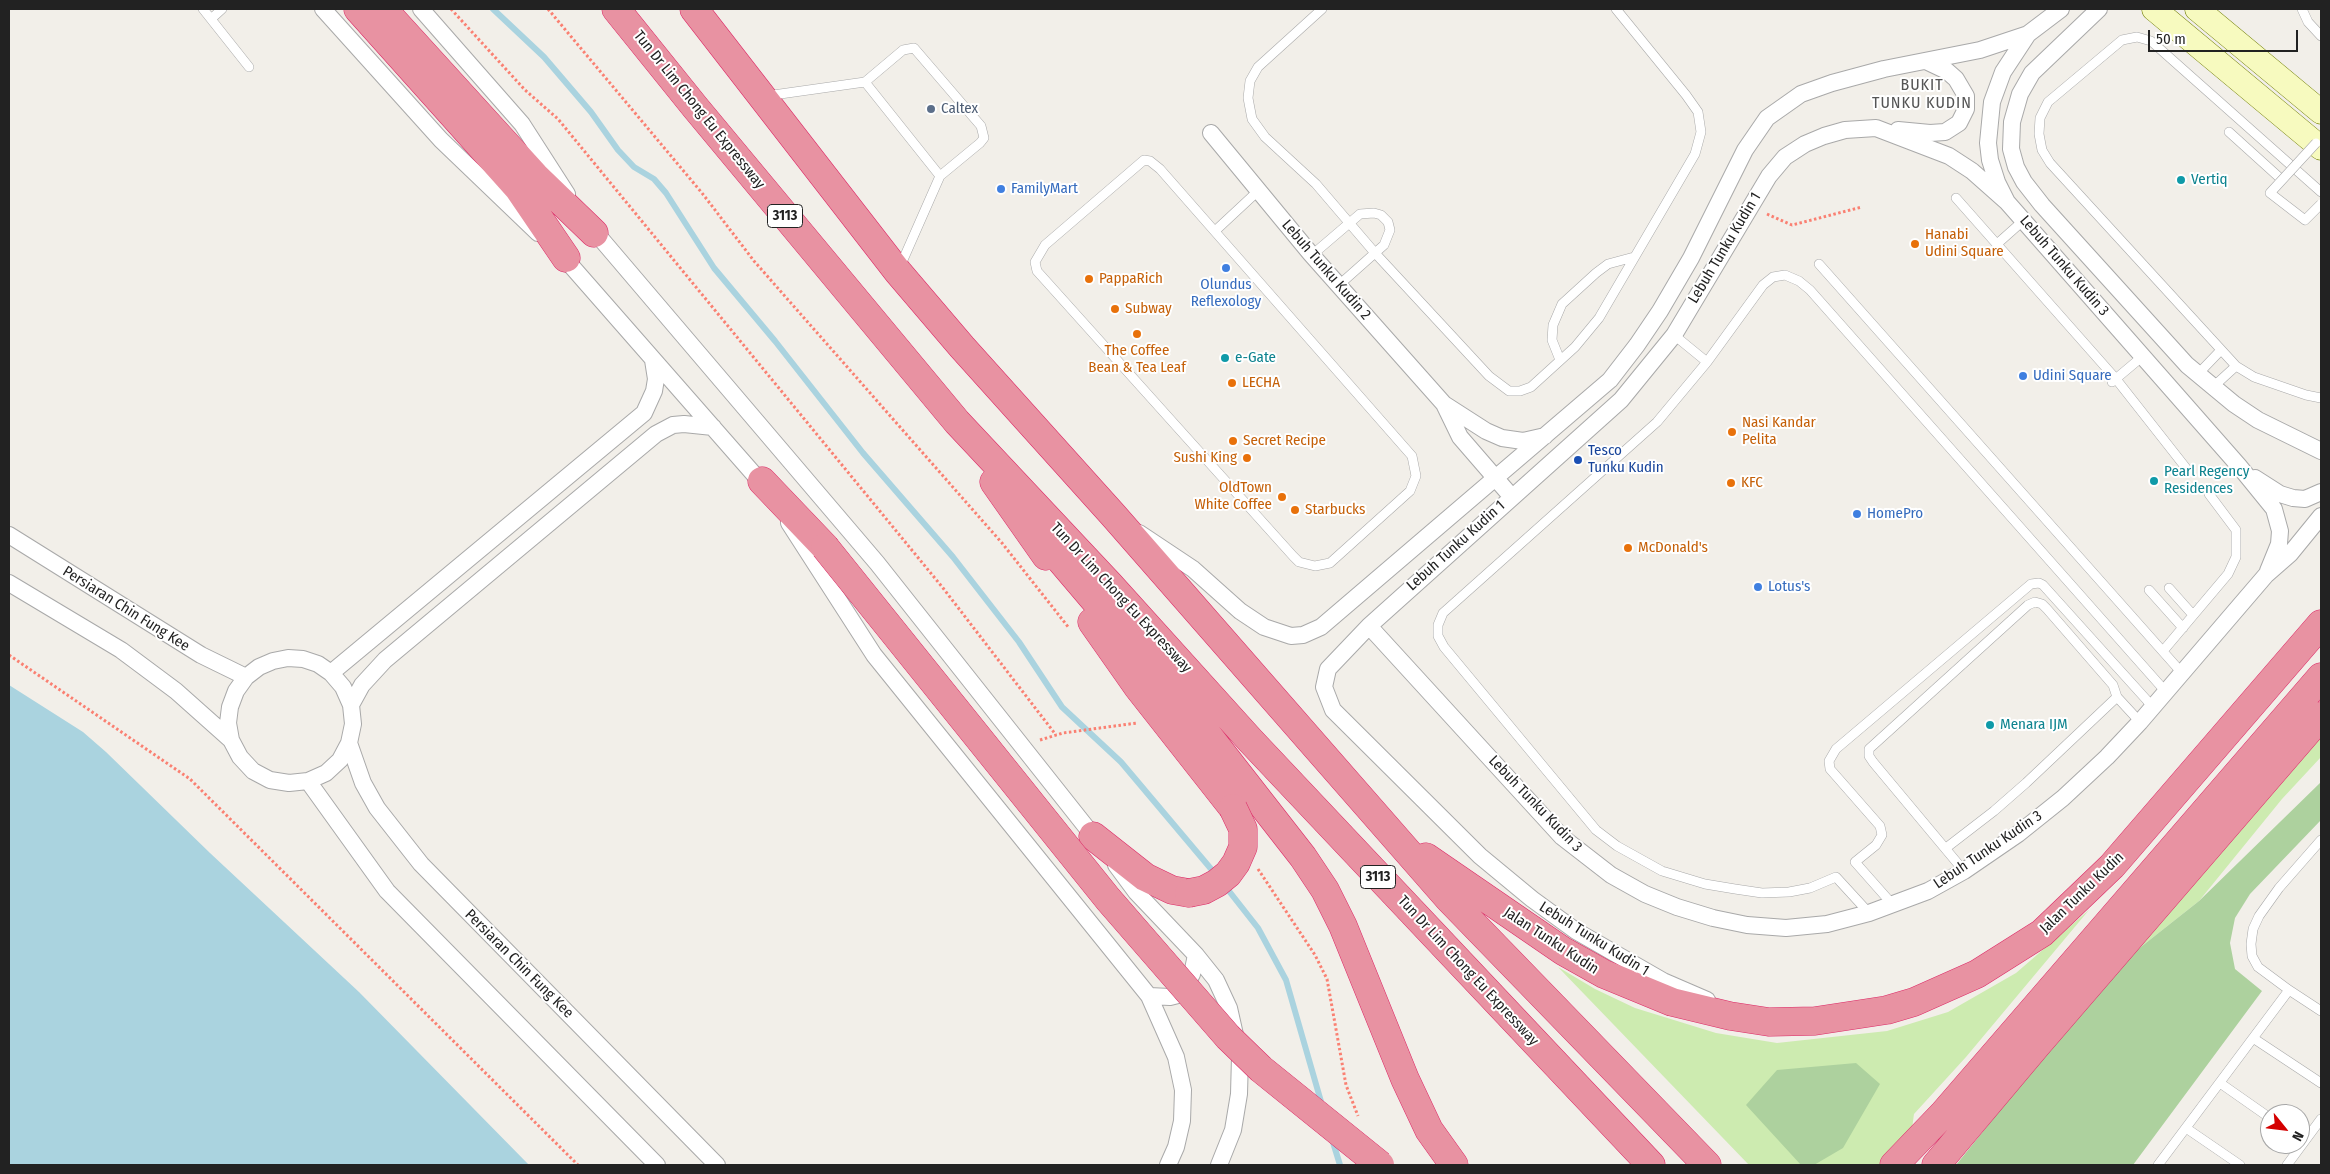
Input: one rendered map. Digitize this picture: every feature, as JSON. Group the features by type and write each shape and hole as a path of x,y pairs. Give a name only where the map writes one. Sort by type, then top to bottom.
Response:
{"highway":[{"path":"358,9 527,183 594,233"},
{"path":"383,9 527,183 566,258"},
{"name":"Tun Dr Lim Chong Eu Expressway","path":"616,9 957,422 1128,605 1250,740 1650,1165"},
{"name":"3113","path":"694,9 898,272 962,347 1114,516 1450,899 1707,1165"},
{"path":"957,422 994,482 1137,686 1233,808 1243,829 1242,847 1236,863 1228,874 1204,890 1189,893 1172,890 1151,881 1093,836"},
{"path":"762,481 825,547 1108,899 1228,1037 1261,1069 1380,1165"},
{"path":"994,482 1193,716 1304,857 1325,890 1343,926 1429,1130 1454,1165"},
{"name":"Jalan Tunku Kudin","path":"1390,832 1563,951 1604,974 1672,1002 1730,1016 1769,1022 1815,1022 1887,1010 1914,1002 1977,974 2042,933 2112,866 2321,624"},
{"path":"1898,1161 1968,1086 2321,677"},
{"path":"2172,849 2255,767 2315,723"},
{"path":"1938,1163 2315,723"}],"street":[{"path":"323,9 440,140 566,258 653,360 762,481 874,654 1149,996 1176,1057 1183,1090 1182,1121 1176,1147 1168,1165"},
{"path":"421,9 522,124 594,233 877,563 1136,892 1196,954 1216,980 1229,1008 1240,1057 1239,1094 1233,1130 1219,1165"},
{"name":"Lebuh Tunku Kudin 1","path":"1114,516 1193,569 1252,621 1291,636 1303,635 1321,627 1547,436 1610,380 1637,345 1691,258 1744,150 1767,118 1801,94 1832,82 1884,69 1980,50 2028,34 2061,9"},
{"name":"Lebuh Tunku Kudin 3","path":"2099,9 2032,73 2020,94 2012,122 2011,149 2016,167 2024,182 2068,233 2198,374 2258,420 2321,451"},
{"path":"2154,9 2319,146"},
{"path":"2197,9 2321,112"},
{"name":"Lebuh Tunku Kudin 3","path":"2028,34 2003,72 1992,102 1988,120 1990,160 2008,202 2239,466 2274,509 2280,531 2278,544 2266,575"},
{"path":"1876,128 1930,133 1945,132 1960,123 1966,109 1966,96 1962,87 1946,71 1926,61"},
{"name":"Lebuh Tunku Kudin 1","path":"1769,1022 1663,982 1612,953 1532,899 1480,856 1333,710 1328,702 1324,687 1328,669 1369,626 1511,496 1620,400 1674,335 1751,206 1774,170 1785,157 1805,144 1845,130 1876,128 1949,156 1972,171 2008,202"},
{"name":"Lebuh Tunku Kudin 2","path":"1211,133 1312,255 1444,404 1460,437 1511,496"},
{"path":"331,672 644,413 654,391 656,379 653,360"},
{"name":"Lebuh Tunku Kudin 2","path":"1444,404 1486,431 1502,438 1523,441 1547,436"},
{"path":"351,705 362,685 385,660 656,434 665,428 684,424 713,427"},
{"name":"Lebuh Tunku Kudin 3","path":"2239,466 2280,494 2305,499 2321,492"},
{"name":"Lebuh Tunku Kudin 3","path":"1369,626 1562,837 1611,875 1645,894 1678,907 1747,925 1786,928 1827,924 1894,905 1928,891 1964,871 2018,834 2063,798 2107,757 2140,722 2266,575 2290,554 2321,516"},
{"name":"Persiaran Chin Fung Kee","path":"9,535 201,655 246,677"},
{"name":"Persiaran Chin Fung Kee","path":"9,582 121,650 176,692 231,740"},
{"name":"Persiaran Chin Fung Kee","path":"288,658 318,664 331,672 344,687 351,705 353,724 349,743 340,760 326,773 308,781 289,783 270,780 253,771 240,757 231,740 228,723 230,706 236,690 246,677 266,664 288,658"},
{"name":"Persiaran Chin Fung Kee","path":"349,743 363,783 377,808 421,864 717,1165"},
{"path":"308,781 387,891 657,1165"},
{"path":"1149,996 1170,997 1183,990 1192,974 1196,954"}],"lane":[{"path":"203,9 248,67"},
{"path":"211,19 222,9"},
{"path":"1322,9 1258,67 1250,81 1248,98 1252,119 1265,137 1316,184 1375,253 1500,386 1509,391 1520,392 1531,387 1575,347 1599,318 1695,154 1701,132 1698,112 1616,9"},
{"path":"2302,9 2308,22 2321,36"},
{"path":"2321,192 2163,51 2151,41 2137,37 2122,40 2048,102 2040,118 2039,134 2042,150 2050,163 2236,366 2254,377 2306,395 2321,398"},
{"path":"763,96 865,82 903,50 914,48 981,126 984,138 980,143 940,176 898,272"},
{"path":"865,82 940,176"},
{"path":"2230,132 2281,179"},
{"path":"2319,146 2281,179 2270,193 2305,220 2321,204"},
{"path":"1144,160 1155,164 1215,231 1408,450 1415,461 1416,476 1414,485 1406,496 1330,563 1315,566 1299,562 1293,556 1037,271 1035,262 1045,246 1144,160"},
{"path":"1215,231 1258,191"},
{"path":"1956,198 2114,381 2186,468"},
{"path":"1312,255 1360,214 1374,213 1381,215 1388,222 1389,237 1384,245 1339,285"},
{"path":"1997,244 2024,220"},
{"path":"1560,360 1552,340 1553,325 1562,304 1608,264 1634,257"},
{"path":"1819,264 2182,673"},
{"path":"1869,913 1836,877 1810,888 1788,892 1762,893 1705,884 1662,872 1616,846 1596,830 1444,647 1438,636 1438,625 1443,613 1657,422 1707,362 1763,285 1773,276 1785,275 1799,281 1810,290 2166,692"},
{"path":"1674,335 1707,362"},
{"path":"2198,374 2221,350"},
{"path":"2114,381 2143,356"},
{"path":"2213,387 2236,366"},
{"path":"2162,651 2228,574 2236,557 2236,530 2209,494"},
{"path":"1894,905 1855,862 1876,844 1882,834 1880,826 1830,769 1829,761 1836,749 2031,584 2039,582 2043,585 2153,707"},
{"path":"2169,588 2193,615"},
{"path":"2149,590 2183,628"},
{"path":"1964,871 1873,762 1869,756 1869,749 2028,605 2035,602 2042,604 2113,685 2117,698 2140,722"},
{"path":"1946,848 1994,811 2026,783 2117,698"},
{"path":"2321,840 2279,888 2259,916 2253,929 2252,956 2258,967 2321,1011"},
{"path":"2158,1165 2289,990"},
{"path":"2254,1038 2321,1083"},
{"path":"2220,1083 2260,1111"},
{"path":"2310,1132 2321,1119"},
{"path":"2186,1128 2240,1165"},
{"path":"2287,1165 2294,1154"}],"path":[{"path":"451,9 525,90 558,119 943,588 1056,735"},
{"path":"548,9 702,193 754,260 1002,543 1070,629"},
{"path":"1751,206 1792,225 1862,207"},
{"path":"9,655 190,779 578,1165"},
{"path":"1025,750 1034,743 1064,733 1119,727 1145,721"},
{"path":"1254,862 1315,955 1327,979 1346,1085 1357,1116 1363,1122"}],"green space":[{"path":"2321,737 2321,757 2282,799 2199,901 2137,950"},
{"path":"2321,782 2321,820 2250,894 2235,918 2230,943 2235,969 2262,991 2133,1165 1956,1165 2027,1077 2137,950 2199,901"},
{"path":"2089,910 1966,1057 1914,1114 1907,1165 1749,1165 1558,967 1595,989 1635,1008 1716,1033 1777,1043 1887,1031 1948,1012 2016,973"},
{"path":"1856,1063 1880,1084 1843,1148 1814,1165 1801,1165 1746,1105 1777,1070"}],"water":[{"path":"9,685 83,732 106,752 210,853 359,992 529,1165 9,1165"}],"waterway":[{"path":"493,9 544,57 591,112 618,150 634,167 654,179 666,193 714,268 775,341 863,453 953,557 1019,642 1062,707 1121,762 1217,876"},
{"path":"1225,886 1258,928 1286,980 1322,1105"},
{"path":"1332,1139 1340,1165"}],"place":[{"name":"Caltex","path":"931,109"},
{"name":"Vertiq","path":"2181,180"},
{"name":"FamilyMart","path":"1001,189"},
{"name":"Hanabi Udini Square","path":"1915,244"},
{"name":"Olundus Reflexology","path":"1226,268"},
{"name":"PappaRich","path":"1089,279"},
{"name":"Subway","path":"1115,309"},
{"name":"The Coffee Bean & Tea Leaf","path":"1137,334"},
{"name":"e-Gate","path":"1225,358"},
{"name":"Udini Square","path":"2023,376"},
{"name":"LECHA","path":"1232,383"},
{"name":"Nasi Kandar Pelita","path":"1732,432"},
{"name":"Secret Recipe","path":"1233,441"},
{"name":"Sushi King","path":"1247,458"},
{"name":"Tesco Tunku Kudin","path":"1578,460"},
{"name":"Pearl Regency Residences","path":"2154,481"},
{"name":"KFC","path":"1731,483"},
{"name":"OldTown White Coffee","path":"1282,497"},
{"name":"Starbucks","path":"1295,510"},
{"name":"HomePro","path":"1857,514"},
{"name":"McDonald's","path":"1628,548"},
{"name":"Lotus's","path":"1758,587"},
{"name":"Menara IJM","path":"1990,725"}],"district":[{"name":"BUKIT TUNKU KUDIN","path":"1922,95"}]}
